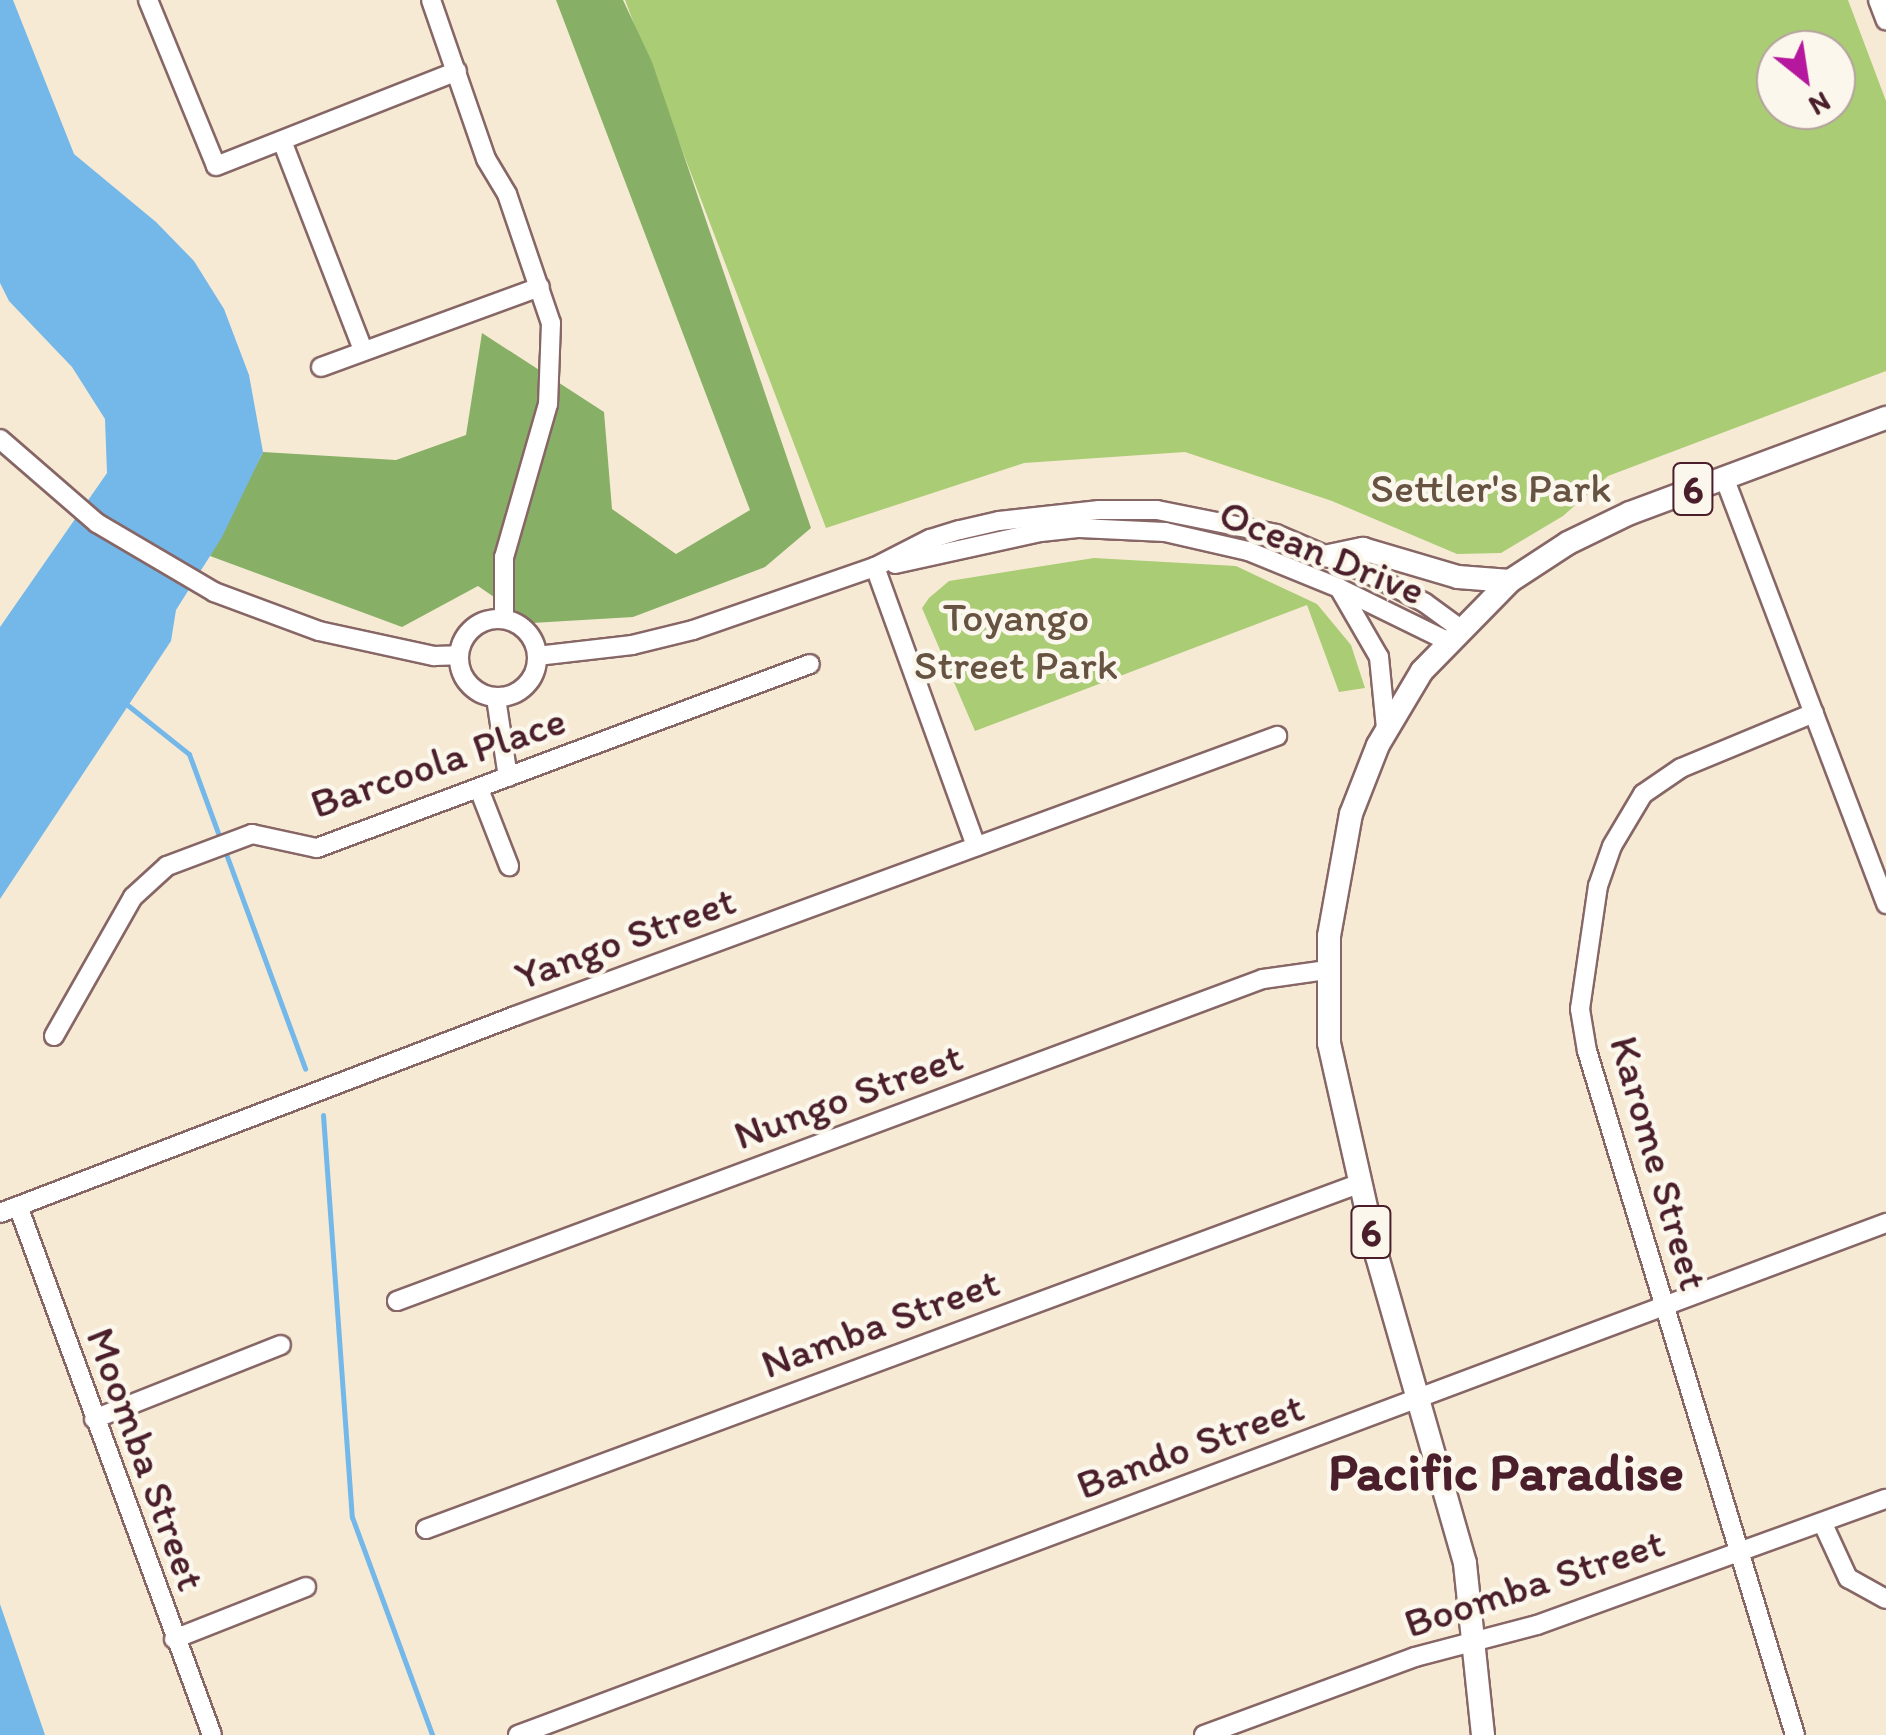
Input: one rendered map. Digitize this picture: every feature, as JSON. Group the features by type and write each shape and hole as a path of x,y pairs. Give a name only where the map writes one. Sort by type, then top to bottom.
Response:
{"main road":[{"name":"6","path":"1482,1735 1476,1641 1455,1522 1358,1184 1328,1044 1326,970 1334,892 1346,832 1386,729 1422,671 1453,634 1510,581 1603,526 1886,418"},
{"path":"1328,556 1363,549 1458,578 1510,581"}],"street":[{"path":"148,0 216,166 458,71"},
{"path":"431,0 486,159 507,194 551,323 548,404 504,558 504,619"},
{"path":"1878,0 1886,21"},
{"path":"282,141 363,350"},
{"path":"322,368 540,287"},
{"path":"0,439 62,496 135,548 214,592 319,631 434,656 458,655"},
{"path":"1724,478 1886,904"},
{"name":"Ocean Drive","path":"875,567 930,539 999,521 1099,510 1156,510 1208,517 1276,534 1425,603 1453,634"},
{"name":"Ocean Drive","path":"537,656 632,645 693,630 875,567 1003,537 1080,528 1127,528 1205,540 1248,552 1453,634"},
{"path":"875,567 976,846"},
{"path":"1339,588 1378,657 1386,729"},
{"path":"504,619 527,632 537,656 530,681 521,690 496,698 483,695 464,679 458,655 461,642 478,624 504,619"},
{"name":"Barcoola Place","path":"54,1036 133,897 167,866 252,834 317,848 810,664"},
{"path":"496,698 508,776"},
{"name":"Karome Street","path":"1794,1735 1587,1051 1580,1009 1598,886 1612,846 1643,794 1680,768 1814,713"},
{"name":"Yango Street","path":"9,1210 1277,736"},
{"path":"479,789 509,866"},
{"name":"Nungo Street","path":"396,1301 1263,979 1326,970"},
{"name":"Namba Street","path":"426,1529 1358,1184"},
{"name":"Moomba Street","path":"9,1210 94,1419 212,1735"},
{"name":"Bando Street","path":"518,1735 1886,1224"},
{"path":"94,1419 281,1346"},
{"name":"Boomba Street","path":"1204,1735 1415,1657 1537,1625 1886,1500"},
{"path":"1823,1524 1848,1578 1886,1600"},
{"path":"174,1638 306,1587"}],"green space":[{"path":"556,0 623,0 652,62 811,528 765,567 633,617 532,623 478,586 402,627 210,556 263,452 396,460 466,435 482,333 604,412 612,509 676,554 750,510"},
{"name":"Settler's Park","path":"625,0 1848,0 1886,101 1886,371 1608,476 1563,516 1501,553 1457,554 1332,501 1185,452 1024,463 826,528"},
{"name":"Toyango Street Park","path":"1094,558 1236,566 1317,604 1351,645 1365,688 1339,692 1307,605 975,731 922,608 949,581"}],"water":[{"path":"0,0 13,0 74,154 156,222 194,261 224,309 249,375 263,452 222,537 176,610 171,641 0,899 0,627 107,473 105,419 72,367 9,301 0,283"},
{"path":"0,1604 45,1735 0,1735"}],"waterway":[{"path":"125,703 189,754 221,841"},
{"path":"225,851 305,1069"},
{"path":"323,1115 352,1517 432,1735"}],"district":[{"name":"Pacific Paradise","path":"1506,1473"}]}
